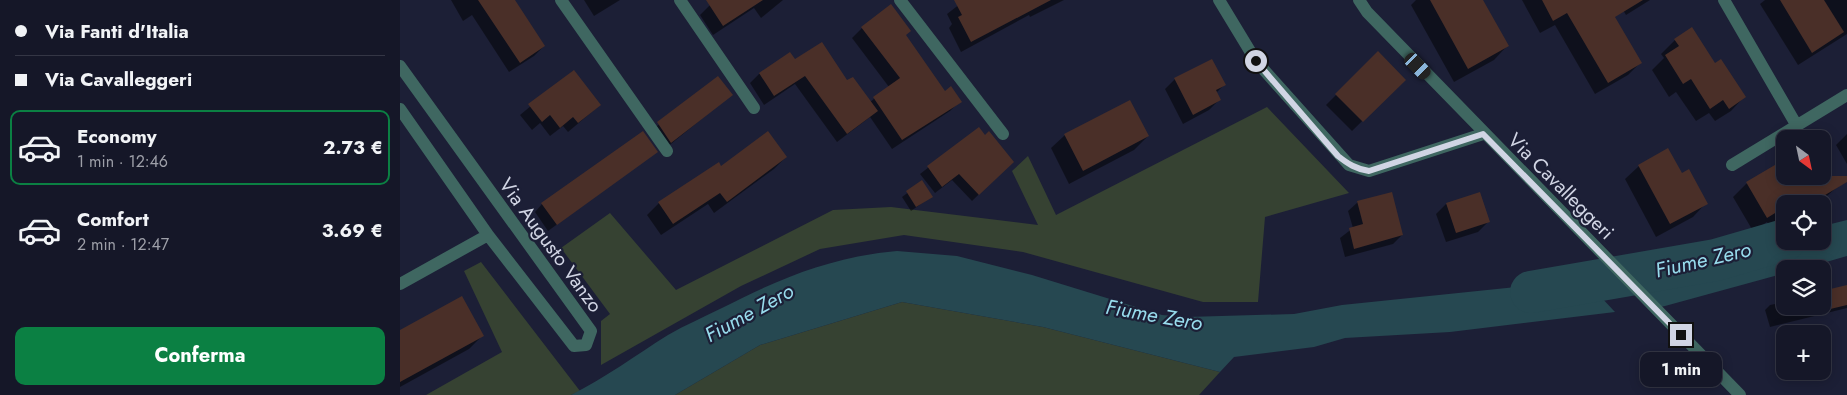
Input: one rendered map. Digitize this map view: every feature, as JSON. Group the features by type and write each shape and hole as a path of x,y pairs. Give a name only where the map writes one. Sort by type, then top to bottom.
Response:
{"street":[{"path":"561,0 667,151"},
{"path":"680,0 754,108"},
{"path":"1219,0 1256,61 1348,165 1369,171 1483,134"},
{"name":"Via Cavalleggeri","path":"1359,0 1367,12 1483,134 1740,395"},
{"path":"1724,0 1797,126"},
{"path":"904,1 1003,134"},
{"name":"Via Augusto Vanzo","path":"400,66 591,331 586,345 574,346 488,235 400,108"},
{"path":"1732,165 1847,95"},
{"path":"400,284 488,235"}],"shaded area":[{"path":"1267,107 1349,193 1265,217 1258,302 1203,302 1023,252 904,235 820,249 741,286 601,365 601,321 610,314 561,248 610,213 676,290 833,210 891,207 1038,225 1012,171 1028,156 1056,215"},
{"path":"481,262 580,391 571,395 426,395 502,352 464,271"},
{"path":"902,302 1043,327 1220,372 1199,395 675,395 760,345"}],"water":[{"path":"1847,220 1847,256 1831,261 1776,260 1776,275 1665,306 1660,307 1626,272 1704,257 1776,238 1776,250 1831,250 1831,224"},
{"path":"897,251 957,256 1032,275 1162,315 1187,317 1294,314 1342,305 1585,280 1615,312 1450,332 1345,338 1314,347 1234,357 1220,372 1043,327 902,302 760,345 675,395 571,395 608,374 674,331 765,287 807,270 850,258"}],"building":[{"path":"478,0 515,0 545,46 520,63"},
{"path":"706,0 763,0 723,26"},
{"path":"954,0 1051,0 971,42 958,17 962,15"},
{"path":"1430,0 1483,0 1509,46 1468,69"},
{"path":"1542,0 1643,0 1615,17 1642,63 1608,83 1567,13 1553,21"},
{"path":"1780,0 1824,0 1844,32 1812,53"},
{"path":"891,4 911,31 906,35 945,91 951,86 962,102 902,140 873,97 900,78 861,27"},
{"path":"1692,27 1715,63 1721,59 1746,97 1729,109 1723,100 1710,109 1691,79 1683,84 1665,55 1679,46 1674,39"},
{"path":"822,42 847,80 853,77 878,111 847,134 805,76 774,96 759,73 790,52 795,59"},
{"path":"1378,51 1406,80 1363,122 1335,94"},
{"path":"1212,59 1226,85 1216,90 1221,100 1193,115 1174,78"},
{"path":"574,70 601,105 578,123 573,117 560,128 550,115 542,122 528,104"},
{"path":"718,76 733,95 671,143 657,122"},
{"path":"1130,100 1149,136 1083,171 1064,134"},
{"path":"979,127 985,135 989,131 1014,162 979,195 959,174 942,187 927,166"},
{"path":"643,131 658,152 557,225 541,203"},
{"path":"768,131 787,157 727,202 720,193 673,224 658,202 719,162 721,166"},
{"path":"1668,148 1682,173 1689,169 1708,204 1670,224 1638,165"},
{"path":"1776,164 1776,185 1831,185 1831,176 1847,176 1847,182 1825,195 1776,195 1776,212 1767,218 1746,182"},
{"path":"922,180 933,197 916,207 906,191"},
{"path":"1392,192 1403,235 1354,249 1349,228 1363,224 1357,201"},
{"path":"1480,192 1490,222 1456,233 1446,203"},
{"path":"1847,285 1847,305 1831,309 1831,289"},
{"path":"462,296 484,336 400,382 400,330"}],"waterway":[{"name":"Fiume Zero","path":"1531,292 1716,260 1776,243"}],"route":[{"path":"1256,61 1338,156 1348,165 1359,169 1369,171 1483,134 1681,335"}]}
